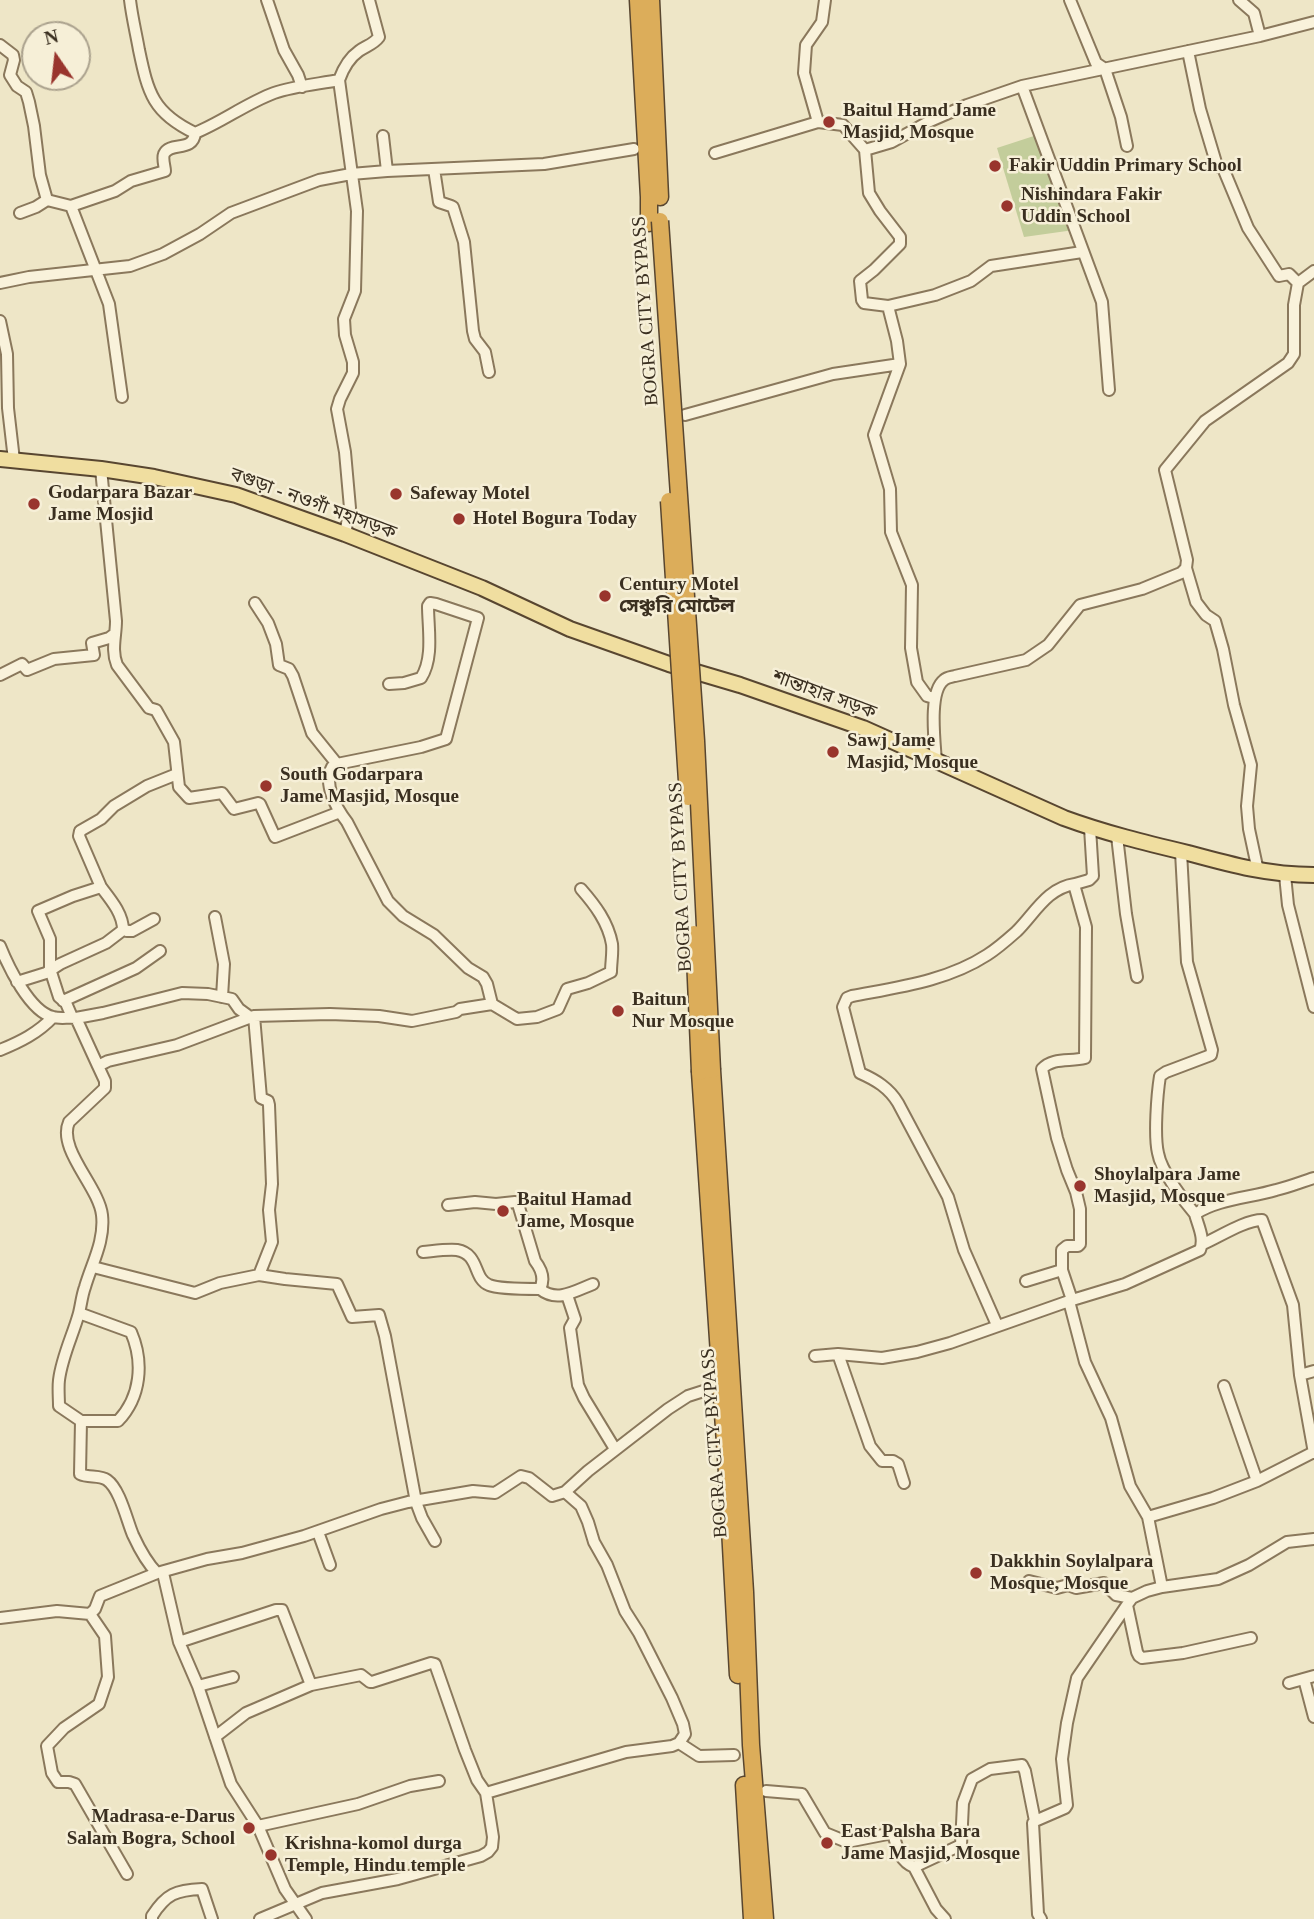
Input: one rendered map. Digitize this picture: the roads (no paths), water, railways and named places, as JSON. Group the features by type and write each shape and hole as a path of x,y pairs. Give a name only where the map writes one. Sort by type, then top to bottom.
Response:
{"highway":[{"name":"BOGRA CITY BYPASS","path":"638,0 648,69"},
{"name":"BOGRA CITY BYPASS","path":"651,0 648,69 649,197 654,222 706,1071 752,1919"},
{"name":"BOGRA CITY BYPASS","path":"706,1071 727,1315 745,1592 751,1745 765,1919"},
{"path":"727,1315 739,1282"}],"main road":[{"name":"বগুড়া - নওগাঁ মহাসড়ক","path":"7,459 154,477 236,495 482,588"},
{"name":"শান্তাহার সড়ক","path":"482,588 570,629 863,728 1090,828 1258,871 1314,875"}],"street":[{"path":"130,0 148,90 176,124 195,134"},
{"path":"267,0 284,50 302,87"},
{"path":"345,534 350,508 345,452 337,409 353,373 344,319 355,292 357,211 339,80 344,68 356,53 377,41 379,37 369,0"},
{"path":"818,122 806,82 806,45 822,22 825,0"},
{"path":"1070,0 1096,63 1105,69 1121,117 1127,146"},
{"path":"1239,0 1254,13 1260,36"},
{"path":"865,150 892,142 967,105 1023,86 1314,22"},
{"path":"0,45 13,55 10,75 17,86 26,92 47,200"},
{"path":"1188,51 1200,109 1217,166 1223,168 1248,228 1279,276 1289,274 1298,283"},
{"path":"195,134 274,93 339,80"},
{"path":"1023,86 1102,302 1109,390"},
{"path":"715,153 818,122 843,125 865,150 869,193 900,237 900,244 860,281 864,303 888,306 934,295 971,281 991,266 1082,252"},
{"path":"20,213 47,200 71,206 115,191 131,181 164,172 165,153 192,143 195,134"},
{"path":"383,136 387,171"},
{"path":"0,283 29,277 130,266 163,254 231,213 319,180 387,171 544,164 634,149"},
{"path":"434,169 438,199 453,208 464,242 473,331 475,339 485,352 489,372"},
{"path":"71,206 108,304 116,343 122,397"},
{"path":"1258,871 1247,806 1251,765 1215,621 1206,615 1196,602 1186,568 1187,560 1165,470 1205,421 1288,363 1294,354 1294,305 1298,283 1314,271"},
{"path":"888,306 900,364 874,435 890,489 891,532 912,585 911,648 917,682 927,696 934,698"},
{"path":"0,321 7,354 7,459"},
{"path":"685,415 832,374 900,364"},
{"path":"101,469 116,621 113,635 114,658 149,708 156,710 172,736 179,787 189,798 222,793 234,809 260,804 275,837 340,812"},
{"path":"936,762 934,698 944,680 1026,660 1048,645 1080,605 1143,589 1181,573 1186,568"},
{"path":"255,603 268,623 276,644 279,664 289,669 293,676 312,733 337,764"},
{"path":"389,684 421,678 425,672 430,603 478,618 446,739 421,747 337,764 332,767 328,781 340,812 388,901 403,916 434,935 468,968 483,977 492,1004"},
{"path":"0,674 22,664 27,670 54,659 94,655 92,643 109,639 113,635"},
{"path":"124,929 117,909 101,887 79,835 80,831 147,786 177,774"},
{"path":"996,1325 964,1250 948,1197 898,1103 891,1091 860,1073 843,1007 847,998 852,996 930,981 987,955 1017,931 1038,905 1053,892 1066,885 1089,880 1093,876 1090,828"},
{"path":"1117,836 1126,914 1138,977"},
{"path":"1181,852 1187,962 1212,1055 1160,1076 1156,1142 1158,1157 1179,1195 1195,1214 1203,1244"},
{"path":"1285,875 1288,905 1314,1007"},
{"path":"1075,884 1086,927 1085,1058 1060,1060 1044,1065 1042,1069 1057,1138 1080,1209 1080,1244 1067,1246 1062,1250 1062,1270 1085,1362 1111,1418 1130,1486 1148,1517 1162,1587"},
{"path":"79,1313 131,1332 136,1343 137,1391 118,1421 81,1421 59,1406 59,1380 84,1289 101,1244 102,1215 97,1198 69,1147 67,1128 69,1122 105,1088 105,1081 74,1017 59,997 50,969 50,939 38,911 73,895 101,887"},
{"path":"98,1066 108,1061 177,1045 252,1017 330,1014 379,1016 412,1021 492,1004 517,1019 537,1017 558,1009 567,989 611,972 612,945 607,927 597,907 581,889"},
{"path":"215,917 224,964 222,996"},
{"path":"124,929 132,931 154,919"},
{"path":"17,982 46,973 106,943 124,929"},
{"path":"0,946 17,982 32,1001 53,1017 103,1013 182,993 232,999 239,1009 252,1017"},
{"path":"63,1001 136,968 160,951"},
{"path":"0,1050 43,1028 53,1017"},
{"path":"252,1017 261,1098 268,1101 269,1105 271,1141 272,1184 269,1210 272,1242 260,1275"},
{"path":"1195,1214 1215,1205 1314,1178"},
{"path":"448,1205 475,1202 518,1204 540,1267 543,1280 540,1289"},
{"path":"815,1356 838,1354 882,1358 950,1343 1070,1300 1125,1284 1200,1250 1203,1244 1244,1225 1262,1220 1293,1305 1300,1375 1314,1453 1257,1481 1213,1498 1148,1517"},
{"path":"423,1252 456,1250 464,1253 476,1264 480,1279 489,1286 540,1289 545,1294 555,1296 567,1295 593,1284"},
{"path":"93,1267 195,1293 220,1283 260,1275 337,1284 352,1317 379,1315 416,1502 435,1541"},
{"path":"1026,1281 1062,1270"},
{"path":"567,1295 575,1319 570,1328 578,1385 615,1449"},
{"path":"838,1354 870,1446 881,1461 898,1464 904,1483"},
{"path":"1300,1375 1314,1371"},
{"path":"1224,1386 1257,1481"},
{"path":"90,1614 100,1596 160,1573 318,1532 408,1503 473,1491 495,1493 521,1476 529,1478 552,1496 565,1492 615,1449 668,1409 688,1396 713,1388"},
{"path":"81,1421 80,1474 103,1478 115,1489 137,1545 160,1573 179,1643 198,1686 231,1784 258,1826 285,1889 306,1919"},
{"path":"486,1793 626,1752 672,1746 679,1743 685,1734 672,1698 625,1611 581,1506 565,1492"},
{"path":"318,1532 330,1565"},
{"path":"1041,1919 1038,1914 1037,1861 1032,1826 1035,1821 1060,1811 1067,1805 1062,1759 1077,1678 1130,1601 1162,1587 1218,1579 1249,1565 1287,1542 1314,1539"},
{"path":"1029,1581 1057,1588 1104,1584 1116,1595 1130,1601"},
{"path":"1130,1601 1137,1652 1142,1658 1183,1653 1251,1638"},
{"path":"179,1643 276,1610 282,1611 311,1685"},
{"path":"0,1618 57,1611 90,1614"},
{"path":"90,1614 105,1636 108,1677 104,1690 99,1704 64,1728 47,1746 52,1773 58,1782 75,1784 127,1874"},
{"path":"215,1737 246,1713 311,1685 361,1675 372,1682 431,1663 435,1664 465,1750 477,1780 486,1793 493,1837 492,1847 481,1856 398,1879 323,1893 260,1919"},
{"path":"198,1686 233,1677"},
{"path":"1289,1684 1309,1678 1314,1717"},
{"path":"679,1743 699,1756 733,1755"},
{"path":"914,1867 961,1845 963,1803 972,1779 990,1769 1022,1765 1035,1821"},
{"path":"258,1826 358,1804 410,1786 439,1781"},
{"path":"766,1791 802,1794 825,1833 847,1842 893,1833 900,1856 914,1867 936,1909 946,1919"},
{"path":"152,1919 160,1903 175,1892 202,1889 212,1919"}],"place":[{"name":"Baitul Hamd Jame Masjid, Mosque","path":"829,122"},
{"name":"Fakir Uddin Primary School","path":"995,166"},
{"name":"Nishindara Fakir Uddin School","path":"1007,206"},
{"name":"Safeway Motel","path":"396,494"},
{"name":"Godarpara Bazar Jame Mosjid","path":"34,504"},
{"name":"Hotel Bogura Today","path":"459,519"},
{"name":"Century Motel সেঞ্চুরি মোটেল","path":"605,596"},
{"name":"Sawj Jame Masjid, Mosque","path":"833,752"},
{"name":"South Godarpara Jame Masjid, Mosque","path":"266,786"},
{"name":"Baitun Nur Mosque","path":"618,1011"},
{"name":"Shoylalpara Jame Masjid, Mosque","path":"1080,1186"},
{"name":"Baitul Hamad Jame, Mosque","path":"503,1211"},
{"name":"Dakkhin Soylalpara Mosque, Mosque","path":"976,1573"},
{"name":"Madrasa-e-Darus Salam Bogra, School","path":"249,1828"},
{"name":"East Palsha Bara Jame Masjid, Mosque","path":"827,1843"},
{"name":"Krishna-komol durga Temple, Hindu temple","path":"271,1855"}]}
